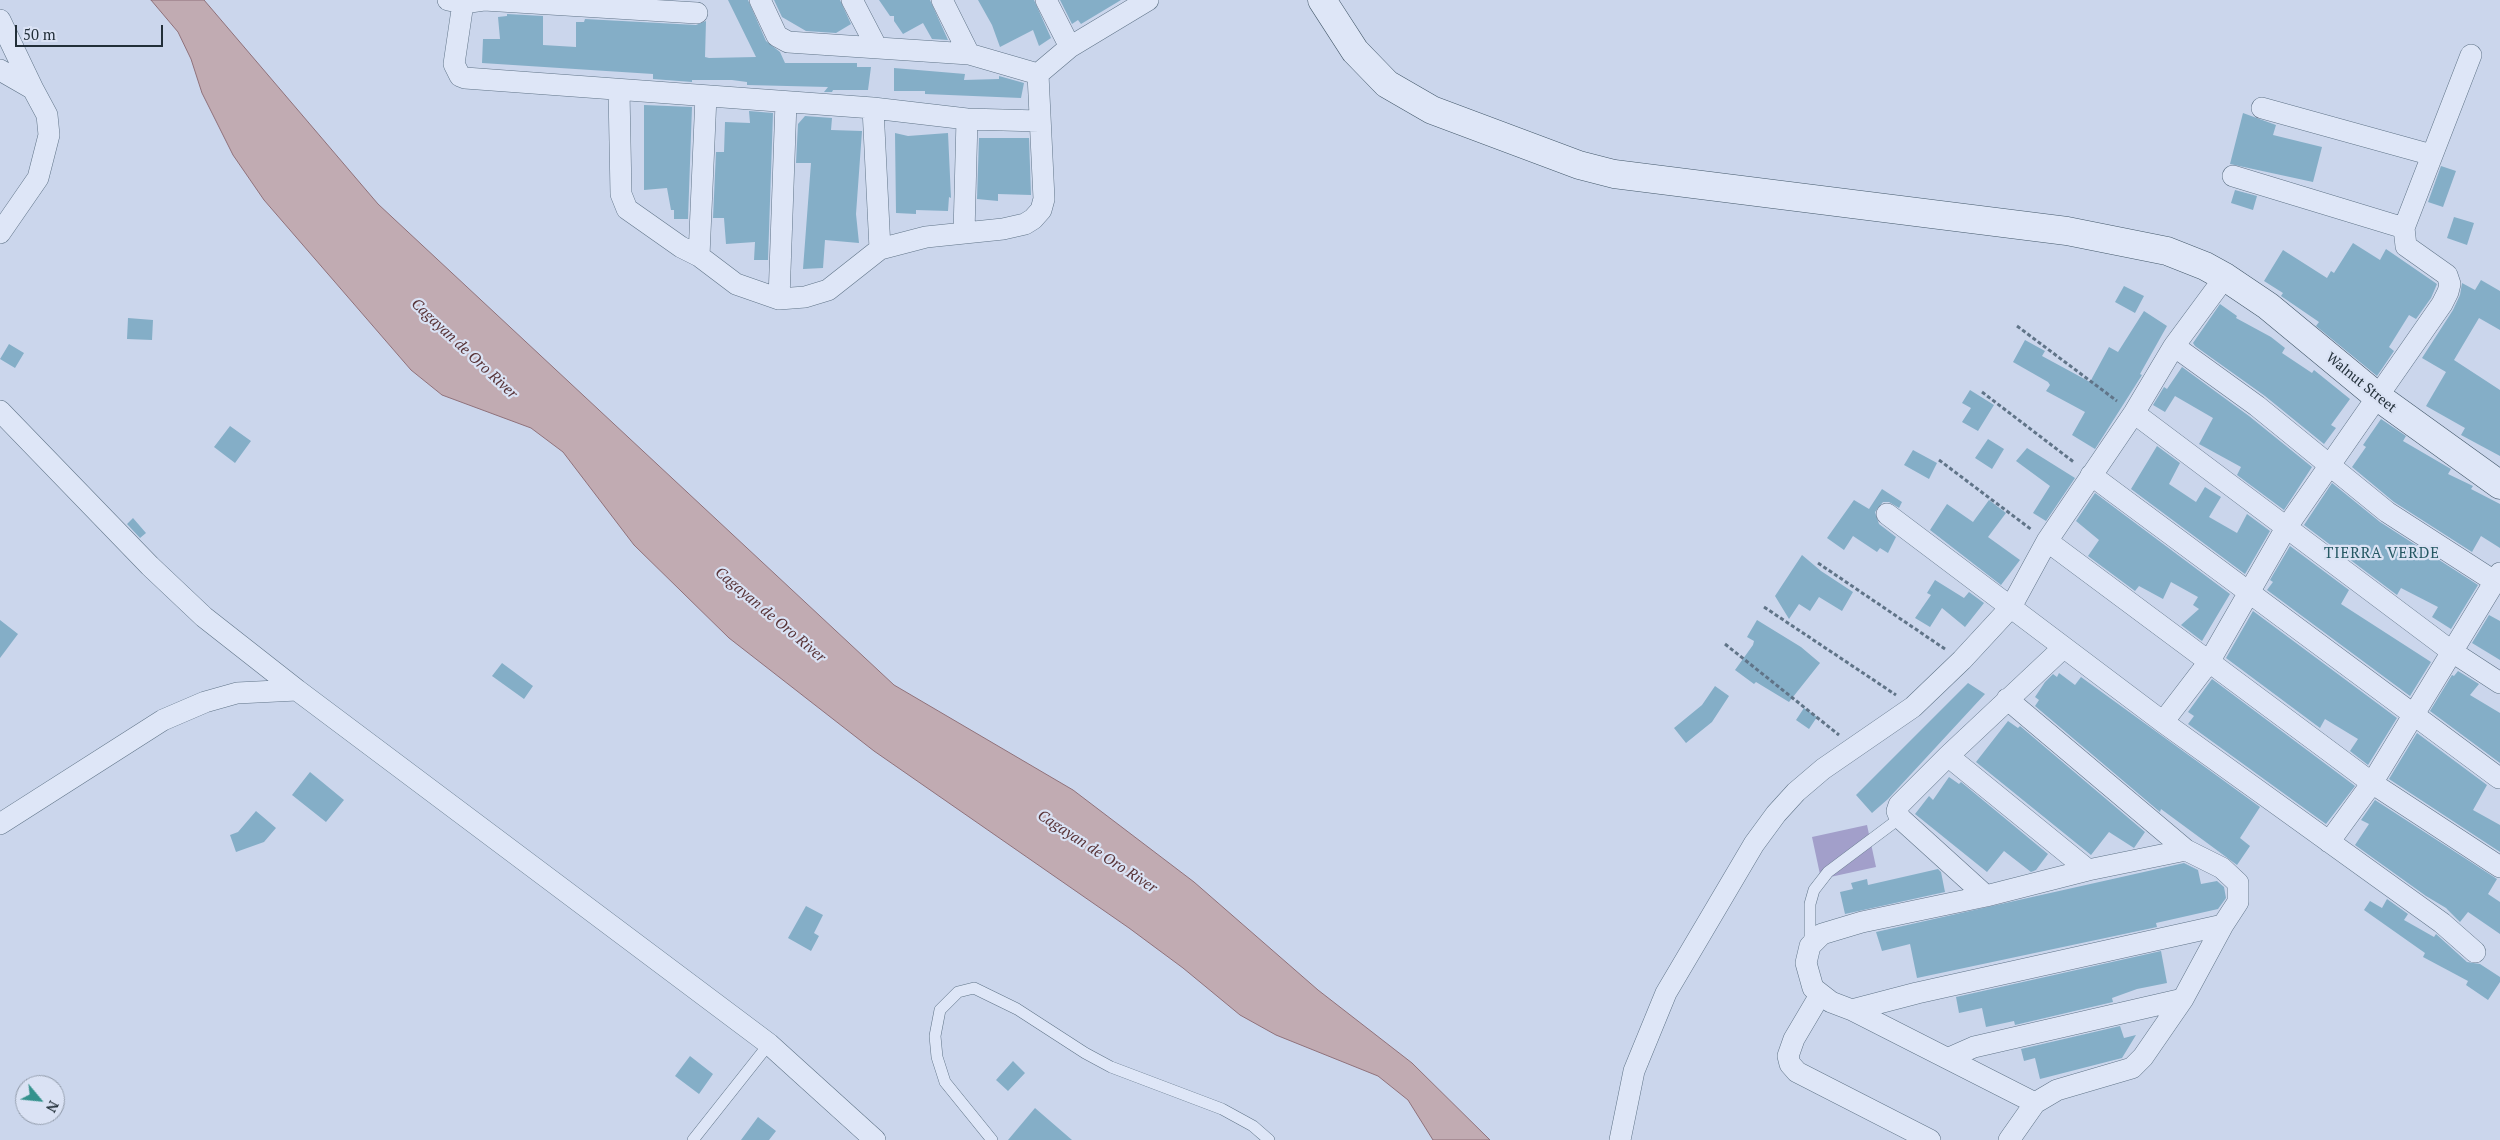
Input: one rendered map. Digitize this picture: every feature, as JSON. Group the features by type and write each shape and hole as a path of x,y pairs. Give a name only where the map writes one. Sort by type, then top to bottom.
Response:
{"street":[{"path":"697,13 662,5 484,0 456,1 454,64 460,76 484,81 873,108 967,119 1039,121"},
{"path":"760,0 778,36 783,40 969,54 1038,74"},
{"path":"852,0 876,46"},
{"path":"942,0 969,54"},
{"path":"1046,0 1070,47"},
{"name":"Walnut Street","path":"1322,0 1355,51 1387,84 1432,110 1579,165 1614,174 2066,231 2167,251 2226,277 2268,306 2378,397 2500,485"},
{"path":"1038,74 1070,47 1141,1"},
{"path":"0,20 32,89 47,115 49,135 38,178 0,233"},
{"path":"2162,722 2209,662 2286,528 2442,304 2450,284 2447,275 2406,246 2404,228 2471,55"},
{"path":"0,70 32,89"},
{"path":"619,91 622,194 627,209 681,247 699,256 736,284 779,299 805,297 828,290 880,249 926,237 1025,224 1041,210 1044,199 1038,74"},
{"path":"699,256 706,96"},
{"path":"779,299 786,102"},
{"path":"873,108 880,249"},
{"path":"2262,108 2432,155"},
{"path":"964,233 967,119"},
{"path":"2233,176 2404,228"},
{"path":"1620,1140 1634,1071 1666,993 1754,844 1776,814 1823,769 1913,707 1962,660 2011,607 2047,541 2134,413 2174,346 2226,277"},
{"path":"2174,346 2257,406 2387,512 2497,577 2372,783 2329,842"},
{"path":"0,410 150,566 204,617 297,690 769,1044 875,1140"},
{"path":"2134,413 2451,651 2500,683"},
{"path":"2091,475 2412,715 2500,778"},
{"path":"1887,514 2162,722 2442,923 2475,952"},
{"path":"2047,541 2372,783 2500,867"},
{"path":"1986,896 1900,818 1897,811 1900,805 1948,756 2063,648"},
{"path":"0,824 162,720 206,702 237,693 297,690"},
{"path":"2007,699 2186,850 2222,868 2238,883 2238,902 2223,924 2183,999 2143,1057 2132,1068 2057,1090 2035,1103 2009,1140"},
{"path":"1948,756 2088,870"},
{"path":"2035,1103 1852,1010 1830,1002 1813,988 1806,964 1810,946 1822,934 1862,922 1986,896 2088,870 2186,850"},
{"path":"1852,1010 1917,993 2223,924"},
{"path":"1820,995 1794,1039 1788,1056 1790,1064 1797,1072 1930,1140"},
{"path":"1949,1058 1974,1048 2183,999"}],"lane":[{"path":"1810,946 1810,904 1814,890 1828,872 1900,818"},
{"path":"992,1140 945,1082 937,1057 935,1036 940,1010 958,992 974,988 1017,1009 1085,1053 1112,1067 1222,1109 1252,1126 1269,1140"},
{"path":"693,1140 769,1044"}],"path":[{"path":"2016,326 2134,413"},
{"path":"1982,392 2091,475"},
{"path":"1939,460 2047,541"},
{"path":"1818,563 1962,660"},
{"path":"1764,607 1913,707"},
{"path":"1724,644 1855,748"}],"shaded area":[{"path":"1867,825 1876,867 1821,879 1812,837"}],"water":[{"name":"Cagayan de Oro River","path":"151,0 204,0 378,204 894,685 1073,790 1194,882 1318,990 1412,1063 1490,1140 1433,1140 1408,1100 1378,1076 1276,1035 1240,1015 1183,968 1129,928 874,751 729,638 634,545 563,452 531,428 442,395 411,370 264,200 233,155 202,93 191,59 178,32"}],"building":[{"path":"728,0 748,0 766,41 780,52 785,63 857,63 857,67 871,67 868,90 833,90 832,92 824,92 828,87 747,85 747,82 732,80 692,80 692,82 653,79 653,74 482,63 483,39 500,39 498,17 507,16 507,14 543,16 543,45 576,47 576,22 584,22 585,19 696,25 706,21 705,57 756,57"},
{"path":"774,0 840,0 851,24 836,33 806,31 782,17"},
{"path":"879,0 930,0 948,40 932,39 923,23 903,34 894,21 894,16 890,16"},
{"path":"978,0 1034,0 1051,38 1039,46 1033,30 1000,47 992,25"},
{"path":"1060,0 1121,0 1081,24 1078,20 1072,24"},
{"path":"894,68 965,74 964,80 999,79 999,76 1024,83 1021,98 925,94 925,91 894,91"},
{"path":"644,105 692,107 688,219 674,219 674,210 671,210 667,188 644,190"},
{"path":"749,111 773,113 768,260 754,260 755,242 726,244 724,218 713,218 716,152 724,152 725,122 750,123"},
{"path":"2243,113 2276,125 2273,135 2322,147 2313,182 2230,164"},
{"path":"805,116 832,118 831,130 862,131 856,214 859,243 825,240 823,268 803,269 811,163 796,163 798,124"},
{"path":"895,133 908,136 948,133 951,198 949,197 948,211 916,210 916,214 896,213"},
{"path":"979,138 1029,138 1031,195 998,194 998,201 977,199"},
{"path":"2441,166 2456,171 2443,207 2428,202"},
{"path":"2235,190 2257,196 2253,210 2231,203"},
{"path":"2454,217 2474,223 2467,245 2447,238"},
{"path":"2353,243 2380,260 2386,249 2437,284 2431,298 2416,319 2409,315 2389,347 2394,351 2377,376 2316,326 2319,322 2281,296 2283,293 2264,281 2283,250 2327,278 2331,271 2334,273"},
{"path":"2481,280 2500,291 2500,330 2479,318 2454,360 2500,390 2500,456 2461,435 2465,428 2426,406 2446,372 2422,358 2453,310 2460,295 2462,283 2475,290"},
{"path":"2124,286 2144,296 2135,313 2115,302"},
{"path":"2220,304 2237,316 2236,318 2271,337 2285,348 2282,353 2312,373 2314,370 2350,399 2331,425 2336,428 2324,444 2265,396 2195,346 2193,343"},
{"path":"2144,311 2167,326 2140,374 2142,375 2095,449 2072,435 2085,412 2046,391 2050,385 2048,382 2013,362 2025,340 2045,351 2042,356 2090,382 2109,347 2118,352"},
{"path":"128,318 153,320 152,340 127,339"},
{"path":"9,344 24,353 15,368 0,359"},
{"path":"2182,367 2249,416 2312,467 2284,510 2237,475 2241,467 2199,444 2213,418 2175,396 2165,412 2153,405 2164,387 2167,389"},
{"path":"1970,390 1994,405 1978,431 1962,422 1971,408 1962,403"},
{"path":"2381,419 2406,436 2403,441 2451,469 2448,474 2473,486 2471,489 2500,504 2500,548 2481,536 2472,552 2394,502 2352,467 2366,447 2363,445"},
{"path":"230,426 251,441 235,463 214,447"},
{"path":"1988,439 2004,449 1992,469 1975,458"},
{"path":"2157,446 2180,463 2169,484 2196,502 2205,487 2221,497 2209,517 2237,533 2247,514 2270,531 2245,574 2131,489"},
{"path":"2027,448 2075,478 2046,521 2033,513 2050,486 2016,461"},
{"path":"1913,450 1937,463 1929,479 1904,465"},
{"path":"2332,483 2380,522 2478,585 2451,629 2432,617 2438,607 2401,588 2397,595 2304,525"},
{"path":"1882,489 1902,502 1899,508 1889,502 1883,502 1875,512 1879,524 1896,537 1888,553 1880,548 1877,552 1853,536 1844,550 1827,538 1854,500 1869,509"},
{"path":"2095,493 2230,594 2202,641 2181,625 2199,609 2193,605 2198,597 2171,582 2163,599 2139,586 2135,591 2088,556 2099,540 2076,521"},
{"path":"1989,500 2006,513 1988,537 2020,560 2001,585 1930,530 1947,504 1973,522"},
{"path":"133,518 146,533 140,538 127,524"},
{"path":"2290,546 2349,590 2341,604 2431,662 2410,696 2267,590 2273,582 2270,580"},
{"path":"1802,555 1821,571 1853,592 1842,611 1819,597 1810,611 1799,604 1789,619 1775,596"},
{"path":"1935,580 1964,598 1969,592 1984,603 1965,627 1942,608 1930,627 1915,618 1931,595 1927,593"},
{"path":"2253,611 2397,718 2368,765 2350,751 2358,739 2325,719 2320,728 2226,658"},
{"path":"2489,615 2500,621 2500,660 2472,643"},
{"path":"0,620 18,634 0,658"},
{"path":"1757,620 1801,647 1820,663 1789,702 1756,682 1754,684 1735,670 1753,645 1754,641 1747,637"},
{"path":"502,663 533,686 524,699 492,676"},
{"path":"2458,671 2479,684 2470,695 2500,713 2500,763 2430,711 2452,675 2454,676"},
{"path":"2059,673 2075,685 2081,677 2260,807 2240,838 2250,846 2237,865 2161,809 2160,812 2035,706 2039,700 2035,697 2045,682 2053,674 2057,677"},
{"path":"2212,679 2355,786 2326,824 2188,724 2194,716 2188,712"},
{"path":"1968,683 1985,694 1888,799 1872,813 1856,795"},
{"path":"1715,686 1729,696 1712,722 1686,743 1674,728 1702,705"},
{"path":"1804,708 1817,717 1809,729 1796,720"},
{"path":"2008,721 2018,728 2020,726 2145,832 2134,848 2109,832 2091,855 1976,762"},
{"path":"2417,733 2487,785 2473,810 2500,825 2500,852 2389,779"},
{"path":"310,772 344,800 326,822 292,795"},
{"path":"1949,777 1959,784 1961,782 2048,854 2036,870 2031,872 2004,851 1987,872 1915,814 1929,796 1933,800"},
{"path":"2375,800 2497,879 2488,894 2500,902 2500,934 2468,912 2460,922 2446,908 2426,896 2355,845 2369,824 2361,820"},
{"path":"256,811 276,828 264,842 236,852 230,835 238,832"},
{"path":"2184,863 2198,870 2201,884 2217,881 2224,887 2226,898 2218,909 2156,923 2157,927 1917,978 1910,944 1882,951 1876,932"},
{"path":"1938,869 1941,872 1945,892 1845,914 1840,892 1853,889 1851,883 1867,879 1868,885"},
{"path":"2387,899 2408,914 2404,920 2434,937 2436,934 2467,962 2480,964 2500,977 2500,982 2488,1000 2466,985 2468,981 2423,957 2425,953 2364,910 2370,901 2382,908"},
{"path":"806,906 823,915 814,933 819,936 811,951 788,938"},
{"path":"2161,951 2167,983 2137,989 2112,998 2113,1002 2015,1025 2014,1021 1986,1027 1982,1008 1959,1013 1956,997"},
{"path":"2120,1026 2124,1038 2136,1035 2122,1058 2040,1079 2035,1058 2024,1061 2021,1049"},
{"path":"690,1056 713,1074 699,1094 675,1076"},
{"path":"1013,1061 1025,1073 1008,1091 996,1080"},
{"path":"1035,1108 1072,1140 1008,1140"},
{"path":"758,1117 776,1131 769,1140 741,1140"}],"district":[{"name":"TIERRA VERDE","path":"2382,554"}]}
